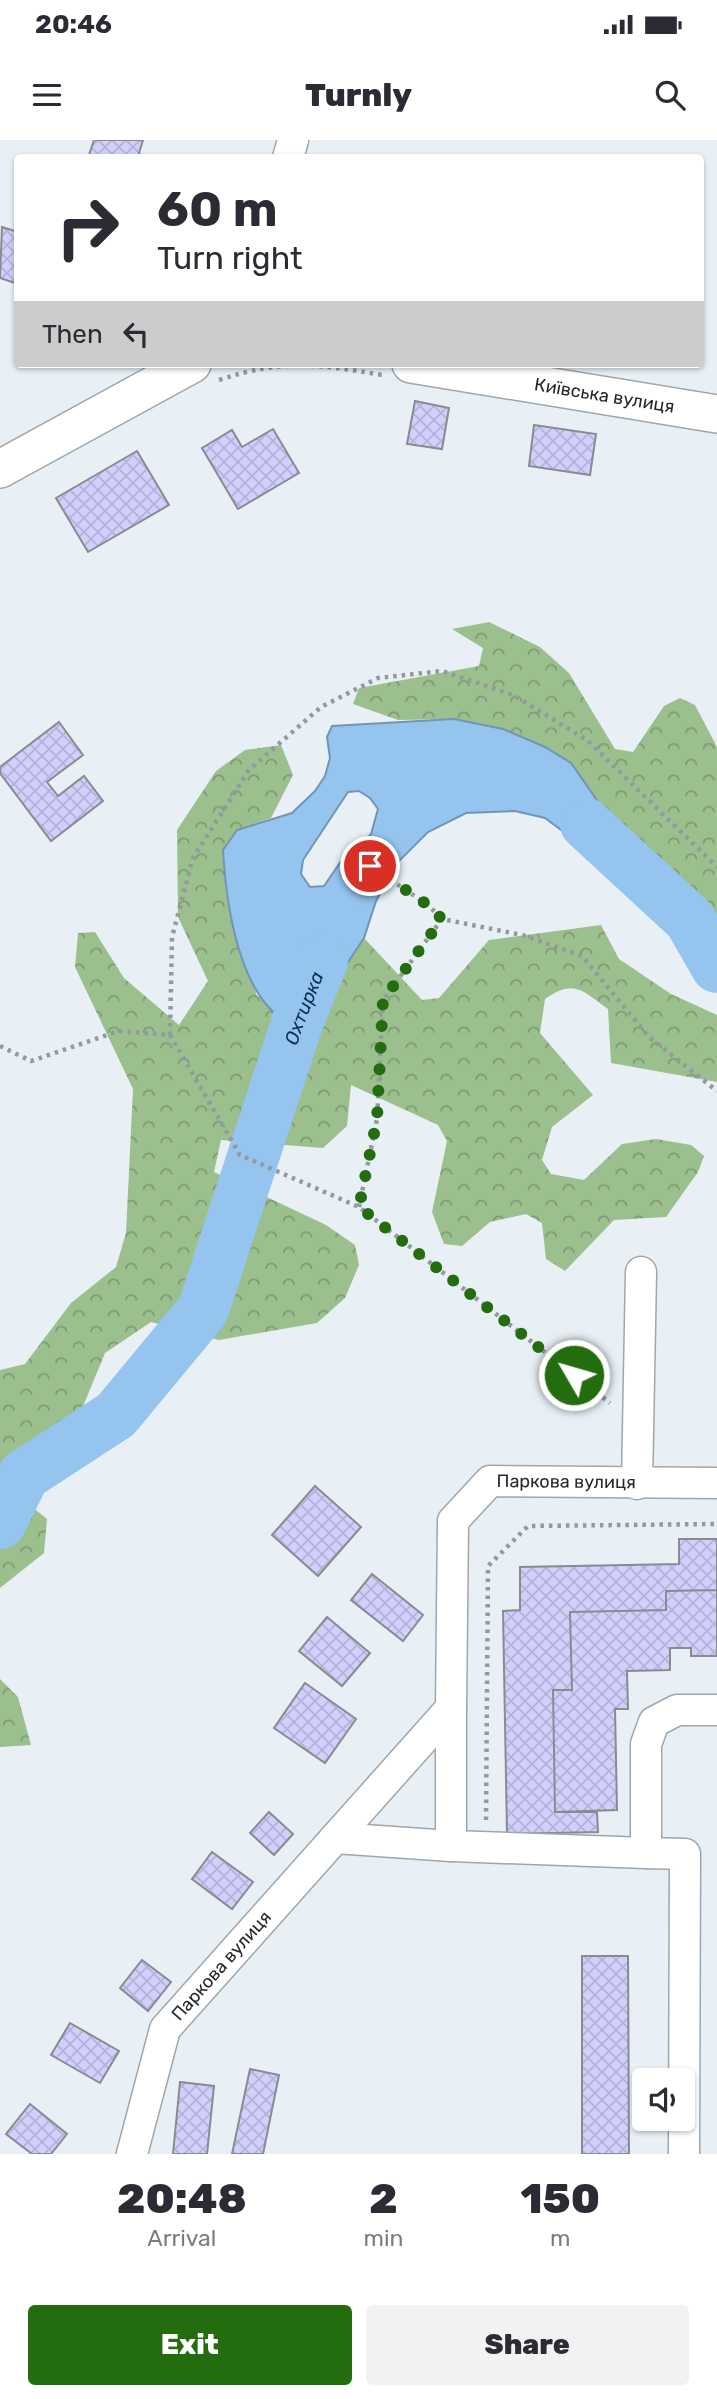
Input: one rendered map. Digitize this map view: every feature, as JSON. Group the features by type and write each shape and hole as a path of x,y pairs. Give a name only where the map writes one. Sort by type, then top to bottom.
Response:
{"main road":[{"name":"Київська вулиця","path":"400,370 717,414"},
{"path":"0,469 201,374"}],"street":[{"path":"637,1484 641,1272"},
{"name":"Паркова вулиця","path":"451,1846 453,1521 490,1481 717,1483"},
{"name":"Паркова вулиця","path":"132,2154 165,2029 452,1708"},
{"path":"646,1853 646,1744 654,1722 677,1710 717,1710"},
{"path":"335,1838 485,1848 685,1854 684,2154"}],"path":[{"path":"201,374 250,368"},
{"path":"374,368 400,370"},
{"path":"639,1425 359,1207 240,1155 170,1035 172,937 193,858 249,770 321,707 378,678 442,671 513,695 587,740 717,867"},
{"path":"348,851 428,905 442,919 522,934 582,956 649,1037 717,1091"},
{"path":"359,1207 377,1119 383,1000 442,919"},
{"path":"0,1046 31,1061 119,1031 170,1035"},
{"path":"485,1848 488,1566 528,1526 717,1524"}],"green space":[{"path":"489,622 540,647 569,673 615,749 633,752 664,706 680,698 695,705 717,747 717,916 672,869 615,826 571,763 454,719 398,720 353,704 359,688 479,666 483,648 452,629"},
{"path":"281,745 293,775 271,818 237,830 225,885 231,920 257,996 313,1015 364,938 422,1000 439,998 489,940 601,925 619,959 671,994 717,1015 717,1082 611,1063 608,1009 578,989 564,989 555,993 545,999 540,1033 593,1095 552,1127 542,1160 551,1174 584,1180 622,1144 656,1139 691,1145 704,1156 698,1172 666,1217 614,1220 565,1271 546,1259 542,1223 526,1214 490,1222 462,1246 444,1244 432,1212 447,1141 438,1125 351,1085 347,1126 323,1148 221,1140 214,1172 326,1225 355,1245 359,1265 345,1298 317,1323 219,1340 151,1322 105,1353 79,1416 16,1454 7,1487 47,1519 44,1553 0,1588 0,1370 25,1364 71,1303 116,1267 126,1233 133,1089 75,967 78,933 95,932 124,978 179,1025 208,981 178,917 177,830 216,771 245,750"},
{"path":"0,1679 18,1697 31,1745 0,1747"}],"water":[{"path":"454,719 503,729 545,747 571,763 615,826 637,873 577,842 545,818 515,811 466,813 428,832 397,863 376,901 364,938 313,1015 296,1026 277,1015 261,998 249,975 232,924 223,850 237,830 292,813 315,791 325,776 330,758 327,737 332,726","holes":["359,791 370,798 378,809 371,834 348,851 324,886 310,887 301,874 303,860 348,792"]}],"building":[{"path":"94,140 143,140 140,154 89,154"},
{"path":"2,227 14,231 14,283 0,278"},
{"path":"415,401 449,408 442,449 407,444"},
{"path":"534,425 596,434 590,475 529,466"},
{"path":"273,429 299,473 238,509 202,448 232,430 242,447"},
{"path":"137,451 169,505 88,552 56,498"},
{"path":"59,722 83,755 47,782 58,796 84,776 103,801 51,841 0,773 0,767"},
{"path":"315,1486 361,1527 318,1576 272,1535"},
{"path":"679,1539 717,1539 717,1590 666,1591 666,1610 570,1612 572,1690 553,1690 555,1812 597,1812 598,1832 507,1834 503,1611 520,1610 520,1567 679,1564"},
{"path":"372,1574 423,1615 403,1641 351,1600"},
{"path":"717,1590 717,1656 691,1656 691,1648 670,1648 670,1670 627,1671 628,1709 615,1709 617,1810 555,1812 553,1690 572,1690 570,1612 666,1610 666,1591"},
{"path":"327,1617 370,1653 342,1686 299,1651"},
{"path":"305,1683 356,1719 325,1763 274,1728"},
{"path":"269,1812 293,1834 274,1855 250,1833"},
{"path":"212,1852 253,1882 232,1909 192,1879"},
{"path":"582,1956 628,1956 629,2154 582,2154"},
{"path":"142,1960 171,1982 148,2011 120,1988"},
{"path":"70,2023 119,2051 100,2083 51,2055"},
{"path":"250,2069 279,2075 263,2154 232,2154"},
{"path":"180,2082 214,2086 207,2154 173,2154"},
{"path":"30,2104 67,2134 51,2154 32,2154 6,2134"}],"waterway":[{"name":"Охтирка","path":"586,824 690,920 717,967"},
{"name":"Охтирка","path":"0,1523 24,1475 116,1415 203,1310 296,1026 322,961"}],"route":[{"path":"370,866 428,905 442,919 383,1000 377,1119 359,1207 574,1375"}]}
